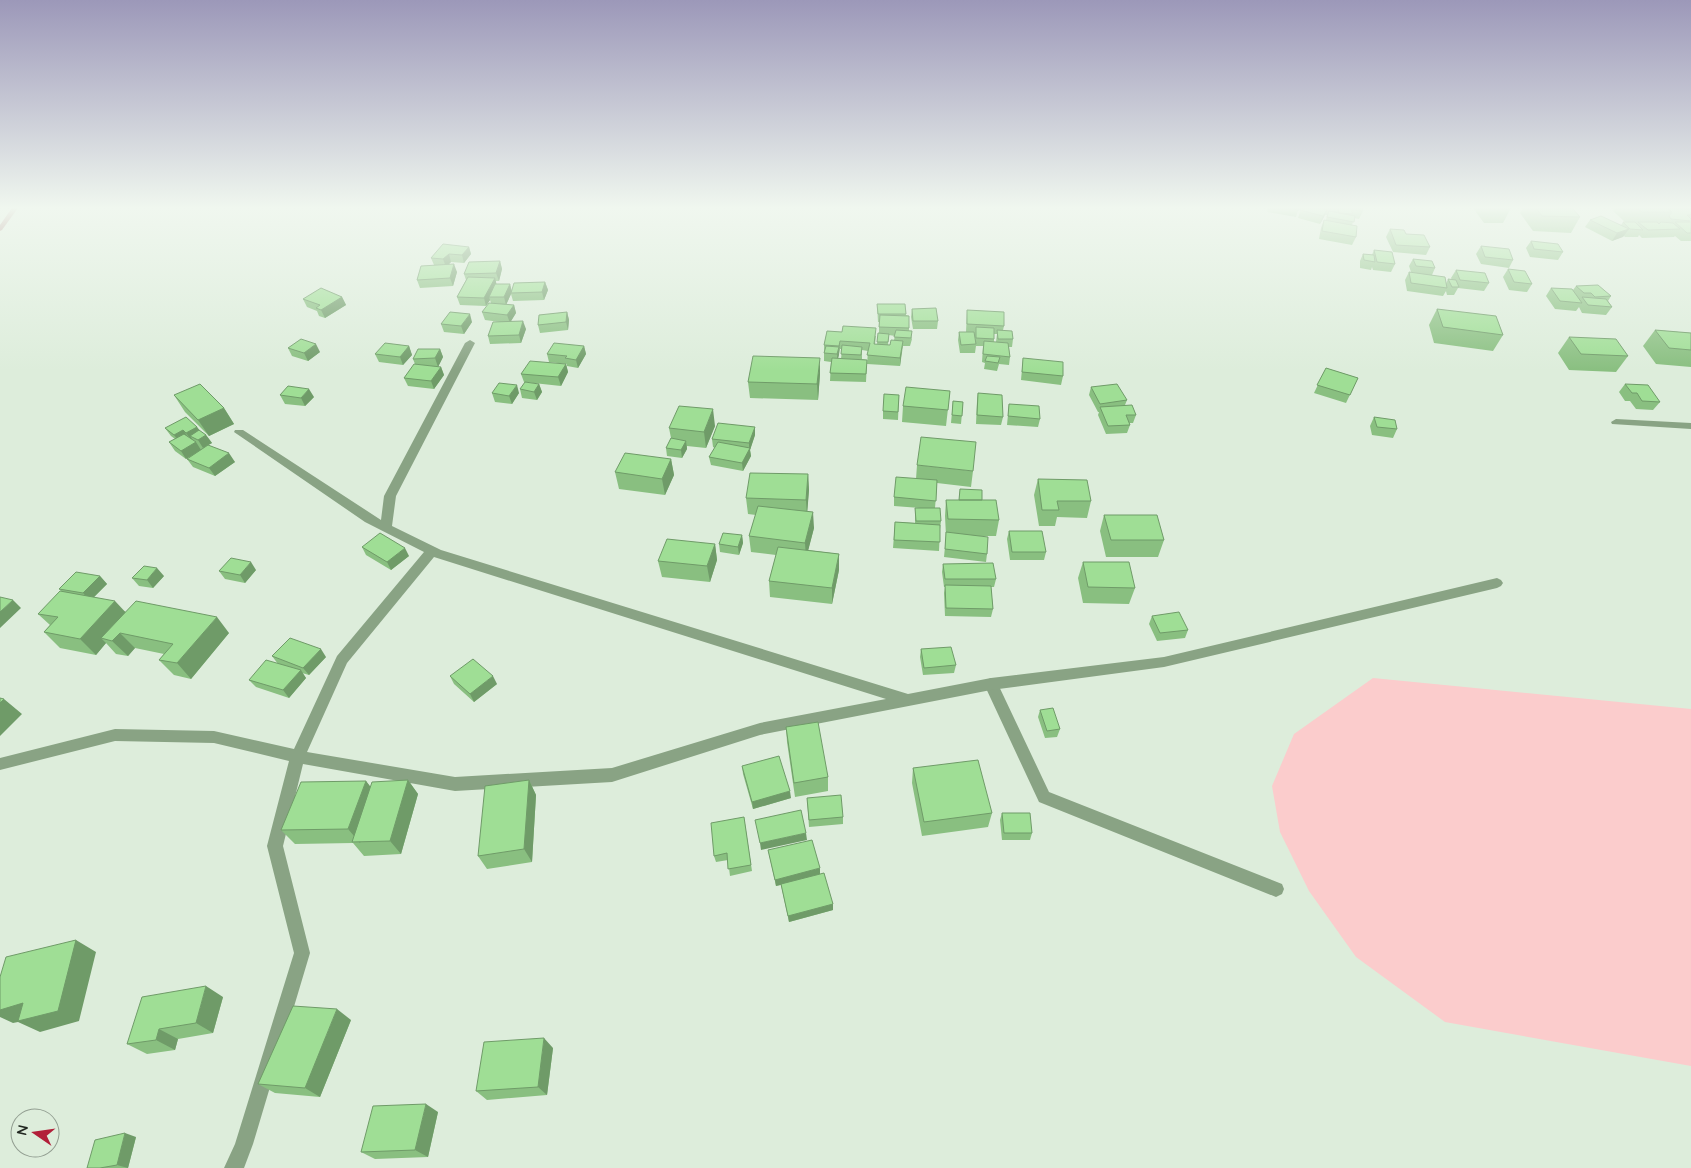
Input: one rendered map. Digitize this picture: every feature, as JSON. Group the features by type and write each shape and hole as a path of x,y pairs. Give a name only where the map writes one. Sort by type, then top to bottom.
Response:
{"street":[{"path":"386,528 390,496 470,343"},
{"path":"1616,422 1691,426"},
{"path":"239,432 369,519 432,551 758,655 910,701"},
{"path":"234,1168 244,1144 302,953 275,846 298,756 342,660 432,551"},
{"path":"0,764 115,736 214,737 298,756 455,784 612,775 760,729 991,684 1164,662 1497,583"},
{"path":"991,684 1044,797 1276,889"}],"shaded area":[{"path":"1373,678 1691,709 1691,1066 1445,1022 1356,957 1309,891 1280,832 1272,786 1294,734"}],"building":[{"path":"469,263 499,263 496,273 464,274"},
{"path":"1415,263 1433,263 1435,268 1416,266"},
{"path":"454,264 450,278 417,280 421,266"},
{"path":"1508,269 1525,271 1532,284 1514,282"},
{"path":"1456,270 1485,273 1489,283 1460,280"},
{"path":"1409,272 1445,277 1447,288 1411,283"},
{"path":"468,277 495,278 484,298 457,297"},
{"path":"1448,279 1456,280 1459,287 1452,287"},
{"path":"545,282 542,292 511,293 514,283"},
{"path":"495,284 510,284 504,297 489,297"},
{"path":"1598,285 1611,296 1595,297 1591,293 1584,293 1576,286"},
{"path":"321,288 342,297 321,310 316,308 320,305 303,299"},
{"path":"1551,288 1572,289 1582,303 1560,301"},
{"path":"1582,297 1606,299 1612,307 1588,305"},
{"path":"489,303 514,305 507,315 482,312"},
{"path":"877,304 905,304 906,314 878,314"},
{"path":"936,308 938,321 913,321 912,309"},
{"path":"1437,309 1496,316 1503,335 1443,327"},
{"path":"967,310 1004,312 1004,326 967,324"},
{"path":"450,312 470,314 461,326 441,324"},
{"path":"567,312 566,322 538,325 539,315"},
{"path":"880,315 909,316 909,328 879,327"},
{"path":"523,321 519,335 488,336 493,322"},
{"path":"843,326 876,328 874,344 890,345 891,340 903,341 900,358 867,355 870,343 840,341 839,346 824,345 827,331 842,332"},
{"path":"976,327 994,328 994,339 976,338"},
{"path":"896,330 912,331 911,338 894,337"},
{"path":"997,330 1012,331 1013,339 998,339"},
{"path":"1655,330 1691,333 1691,350 1669,348"},
{"path":"959,332 974,332 976,344 961,345"},
{"path":"878,333 889,334 888,342 877,342"},
{"path":"1569,337 1616,339 1628,356 1581,354"},
{"path":"301,339 316,344 304,353 288,348"},
{"path":"984,341 1008,343 1010,357 983,354"},
{"path":"385,343 409,346 400,357 375,354"},
{"path":"554,343 584,346 576,360 565,358 567,356 547,354"},
{"path":"842,345 862,347 861,355 841,354"},
{"path":"826,346 839,347 837,354 824,353"},
{"path":"418,349 440,349 435,358 413,359"},
{"path":"753,356 820,358 817,384 748,382"},
{"path":"987,356 1000,357 998,363 985,361"},
{"path":"832,358 867,360 866,374 830,373"},
{"path":"1023,358 1063,362 1063,376 1022,372"},
{"path":"530,361 566,364 558,377 521,374"},
{"path":"414,364 441,367 431,381 404,378"},
{"path":"1326,368 1358,378 1350,395 1317,385"},
{"path":"525,382 539,384 534,392 520,389"},
{"path":"499,383 517,385 509,396 492,393"},
{"path":"200,384 224,408 198,420 174,395"},
{"path":"1117,384 1127,400 1100,404 1091,387"},
{"path":"1625,384 1648,385 1660,402 1642,401 1637,393 1632,393"},
{"path":"288,386 309,389 301,398 280,395"},
{"path":"906,387 950,391 948,410 903,406"},
{"path":"978,393 1002,395 1003,417 977,415"},
{"path":"884,394 899,395 898,412 883,411"},
{"path":"953,401 963,402 962,416 952,415"},
{"path":"1009,404 1039,406 1040,419 1008,416"},
{"path":"1132,405 1136,415 1126,415 1130,425 1108,426 1100,407"},
{"path":"679,406 713,409 704,432 669,428"},
{"path":"186,417 197,427 186,433 183,430 174,435 165,428"},
{"path":"1374,417 1395,420 1397,429 1377,427"},
{"path":"718,423 755,427 749,443 712,439"},
{"path":"199,430 206,435 198,440 190,436"},
{"path":"184,434 196,442 181,451 169,442"},
{"path":"921,437 976,442 973,471 917,465"},
{"path":"671,438 686,441 681,450 666,448"},
{"path":"718,442 750,448 742,463 709,457"},
{"path":"208,445 229,453 209,468 187,459"},
{"path":"625,453 671,459 662,479 615,472"},
{"path":"750,473 808,474 806,500 746,498"},
{"path":"896,477 937,480 936,501 894,497"},
{"path":"1038,479 1087,480 1091,501 1057,501 1059,510 1042,510"},
{"path":"960,489 982,490 982,500 959,500"},
{"path":"946,500 996,500 999,520 948,519"},
{"path":"758,506 813,512 805,543 749,536"},
{"path":"915,508 940,508 941,521 916,521"},
{"path":"1104,515 1157,515 1164,540 1111,540"},
{"path":"895,522 940,525 940,542 894,540"},
{"path":"1009,531 1042,531 1046,552 1012,552"},
{"path":"946,532 988,537 987,554 945,549"},
{"path":"380,533 405,548 387,562 362,547"},
{"path":"723,533 742,535 738,547 719,544"},
{"path":"667,539 715,544 707,566 658,561"},
{"path":"778,547 839,554 832,588 769,581"},
{"path":"231,558 251,562 240,575 219,571"},
{"path":"1083,562 1129,562 1135,588 1088,587"},
{"path":"993,563 996,579 945,579 943,564"},
{"path":"144,566 157,568 147,580 132,578"},
{"path":"76,572 100,576 83,593 59,589"},
{"path":"945,585 991,586 993,609 946,608"},
{"path":"60,591 115,601 80,639 44,632 58,617 38,614"},
{"path":"0,597 13,600 0,612"},
{"path":"136,601 217,617 177,663 159,660 173,644 120,633 112,641 101,638"},
{"path":"1179,612 1188,630 1160,633 1152,616"},
{"path":"290,638 321,649 303,668 272,656"},
{"path":"951,647 956,665 924,668 921,649"},
{"path":"473,659 493,676 470,694 450,676"},
{"path":"266,660 301,670 283,690 249,680"},
{"path":"1053,708 1060,729 1047,731 1040,710"},
{"path":"818,722 828,777 794,783 786,727"},
{"path":"779,756 790,791 752,802 742,766"},
{"path":"978,760 992,813 924,822 913,768"},
{"path":"408,780 390,841 352,842 372,782"},
{"path":"529,780 524,849 478,856 485,786"},
{"path":"366,781 348,829 281,830 301,782"},
{"path":"841,795 843,817 809,820 807,798"},
{"path":"801,810 806,833 760,843 755,820"},
{"path":"1002,813 1030,813 1032,833 1004,833"},
{"path":"744,817 751,865 728,869 727,853 714,856 711,823"},
{"path":"812,840 820,868 775,880 768,850"},
{"path":"824,873 833,904 788,916 781,884"},
{"path":"76,940 58,1011 18,1021 23,1003 0,1010 0,977 6,957"},
{"path":"206,986 196,1023 159,1029 156,1040 127,1044 142,997"},
{"path":"293,1006 337,1009 305,1088 258,1084"},
{"path":"544,1038 538,1087 476,1091 484,1042"},
{"path":"426,1104 415,1150 361,1152 373,1106"},
{"path":"125,1133 117,1165 87,1168 95,1140"}]}
